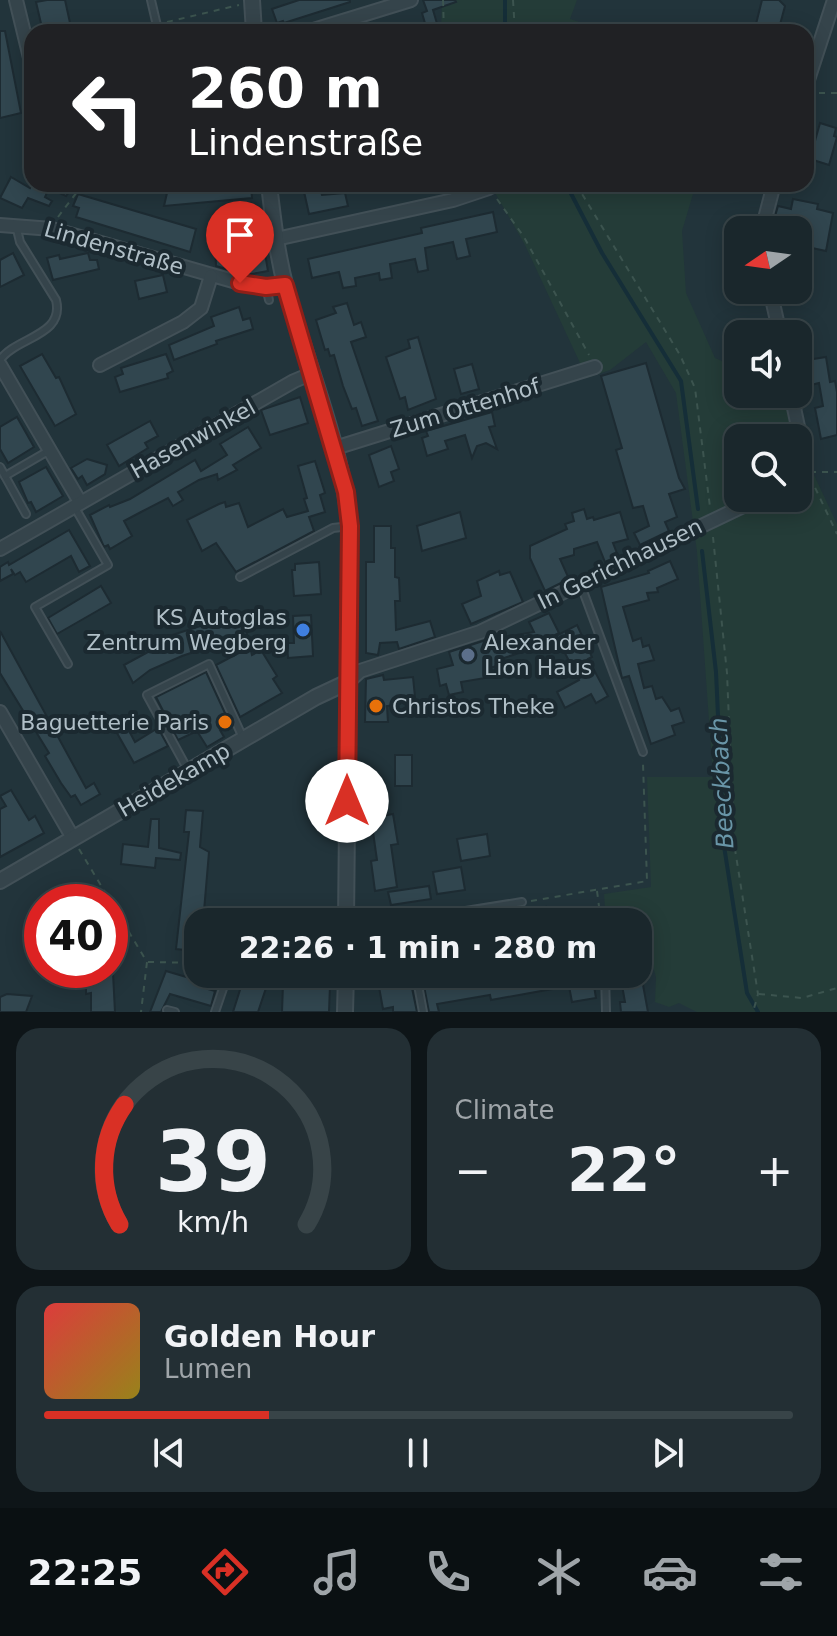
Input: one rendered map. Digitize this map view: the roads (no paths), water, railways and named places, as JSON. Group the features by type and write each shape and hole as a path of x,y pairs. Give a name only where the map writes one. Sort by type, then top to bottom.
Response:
{"street":[{"path":"16,0 24,33"},
{"path":"333,24 411,0"},
{"path":"814,72 834,0"},
{"path":"252,1 253,24"},
{"path":"270,192 285,285 335,448 346,492 350,526 346,908"},
{"path":"276,239 477,192"},
{"path":"766,216 772,192"},
{"name":"Lindenstraße","path":"0,225 52,229 211,276 266,287 285,285"},
{"name":"Lindenstraße","path":"100,365 183,322 201,308 211,276"},
{"path":"0,363 77,504"},
{"name":"Zum Ottenhof","path":"335,448 595,367"},
{"name":"Hasenwinkel","path":"0,549 293,378 313,373"},
{"name":"In Gerichhausen","path":"348,682 360,671 480,632 730,512"},
{"name":"Heidekamp","path":"0,881 244,740 265,733 348,682"},
{"path":"0,712 73,838"},
{"path":"345,1012 346,988"}],"lane":[{"path":"151,0 156,24"},
{"name":"Lindenstraße","path":"0,363 5,352 49,328 56,321 59,310 20,242 16,225"},
{"path":"266,287 269,300"},
{"path":"5,476 50,450"},
{"path":"0,467 26,514"},
{"path":"68,664 35,607 108,565 77,504"},
{"path":"240,577 333,528 350,526"},
{"path":"579,582 643,752"},
{"path":"189,772 147,695 209,664 244,740"},
{"path":"484,908 522,902"},
{"path":"215,1012 223,988"},
{"path":"419,988 423,1012"},
{"path":"605,988 606,1012"}],"waterway":[{"name":"Beeckbach","path":"505,0 505,24"},
{"name":"Beeckbach","path":"570,192 602,253 681,381 698,509"},
{"name":"Beeckbach","path":"702,551 716,672 724,846 747,993 758,1012"}],"place":[{"name":"KS Autoglas Zentrum Wegberg","path":"303,630"},
{"name":"Alexander Lion Haus","path":"468,655"},
{"name":"Christos Theke","path":"376,706"},
{"name":"Baguetterie Paris","path":"225,722"}]}
